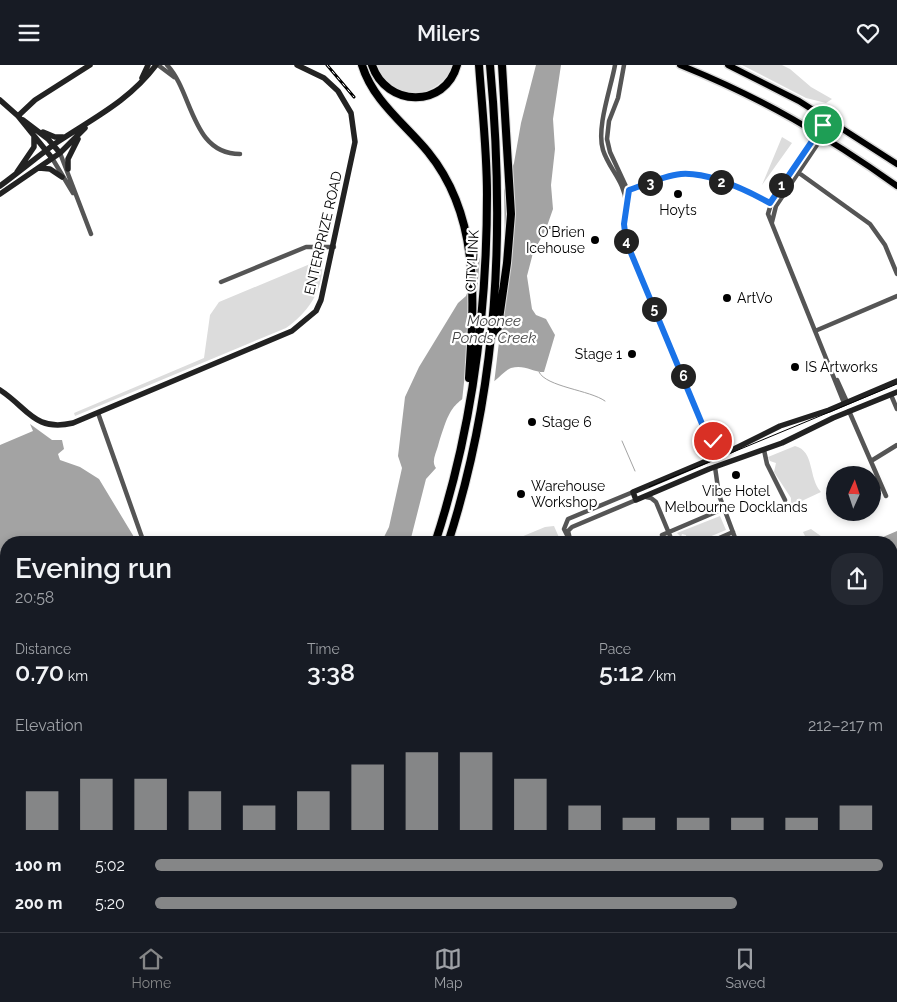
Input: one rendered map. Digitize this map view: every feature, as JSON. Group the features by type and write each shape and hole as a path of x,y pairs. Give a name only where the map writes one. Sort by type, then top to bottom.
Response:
{"highway":[{"path":"362,65 368,81 376,94 419,141 440,169 460,208 469,242 473,273 467,418"},
{"path":"372,65 379,79 389,89 400,96 419,99 441,90 450,81 458,65"},
{"name":"CITYLINK","path":"437,536 457,468 478,353 485,268 486,177 479,65"},
{"name":"CITYLINK","path":"450,536 470,462 484,398 495,309 498,240 497,154 490,65"},
{"path":"484,398 495,347 509,241 511,194 502,65"}],"main road":[{"path":"680,65 738,89 818,132 897,186"},
{"path":"728,65 769,85 830,120 897,164"}],"street":[{"path":"19,117 35,100 90,65"},
{"path":"140,83 148,65"},
{"path":"0,186 54,145 87,126 121,101 157,65 178,82"},
{"path":"167,65 178,82 194,120 206,139 220,149 240,154"},
{"name":"ENTERPRIZE ROAD","path":"0,384 9,395 38,421 49,425 73,423 292,331 316,311 324,289 334,247 355,142 353,121 348,107 338,91 324,78 296,65"},
{"path":"615,65 601,126 601,139 606,156 627,191"},
{"path":"624,66 618,98 609,121 607,139 610,152 627,191 624,231 626,241 716,457 716,474 723,509 734,536"},
{"path":"0,100 54,145 60,153 68,169 76,198 91,234"},
{"path":"19,117 52,158 76,198"},
{"path":"830,120 818,132 770,203 768,214 815,331 886,497"},
{"path":"772,226 774,208 825,136 830,120"},
{"path":"28,124 55,137 68,136"},
{"path":"0,194 60,153 87,126"},
{"path":"68,169 68,159 87,126"},
{"path":"12,177 34,147 34,137"},
{"path":"36,169 50,169 62,177"},
{"path":"799,173 875,229 885,245 897,274"},
{"path":"627,191 660,179 688,174 742,188 770,203"},
{"path":"221,282 306,247 334,247"},
{"path":"815,331 897,296"},
{"path":"568,536 564,529 564,523 568,518 716,457 783,424 846,403 897,381"},
{"name":"ENTERPRIZE ROAD","path":"0,390 9,395"},
{"path":"569,536 568,532 572,527 590,519 663,488 764,450 849,411 894,393 897,409"},
{"path":"98,413 142,536"},
{"path":"871,461 897,445"},
{"path":"764,450 767,464 785,499"},
{"path":"656,504 656,495 663,488"},
{"path":"635,491 640,498"},
{"path":"640,498 651,498 656,504 670,536"},
{"path":"662,535 723,509"},
{"path":"587,510 590,519"},
{"path":"568,518 572,527"},
{"path":"723,536 732,532"}],"shaded area":[{"path":"377,65 454,65 447,77 437,86 414,94 402,93 392,88 383,78"},
{"path":"742,65 782,65 790,69 811,87 832,99 826,103 806,98"},
{"path":"782,137 792,143 762,185"},
{"path":"322,259 321,280 314,298 302,315 286,328 75,416 74,413 204,358 210,315 219,302"},
{"path":"795,446 806,453 814,480 821,492 791,506 791,498 774,472 776,463 770,461 768,457"},
{"path":"720,516 726,530 712,536 686,536 682,534 680,536 677,533"},
{"path":"554,526 558,536 523,536 545,527"},
{"path":"811,529 821,536 805,536 803,532"}],"water":[{"name":"Moonee Ponds Creek","path":"536,65 561,65 553,119 555,149 551,185 553,209 546,229 533,253 527,276 532,309 536,315 546,319 555,335 544,372 520,367 511,368 493,382 455,405 447,420 435,454 434,463 436,468 426,479 412,536 384,536 389,527 402,468 398,456 405,397 419,367 458,303 466,296 514,163 521,123"},
{"path":"30,424 52,440 62,440 64,449 58,454 60,460 80,467 99,479 133,536 0,536 0,445 33,431"},
{"path":"897,531 897,536 885,536"}],"pier":[{"path":"512,154 514,216 494,384 462,401 466,364 469,279 475,260 476,305 481,245 504,182 505,251"}],"waterway":[{"path":"539,372 543,377 559,385 605,401"},
{"path":"622,441 635,471"}],"tram line":[{"path":"649,487 897,384"}],"railway":[{"path":"327,65 354,97"}],"place":[{"name":"Hoyts","path":"678,194"},
{"name":"O'Brien Icehouse","path":"595,240"},
{"name":"ArtVo","path":"727,298"},
{"name":"Stage 1","path":"632,354"},
{"name":"IS Artworks","path":"795,367"},
{"name":"Stage 6","path":"532,422"},
{"name":"Vibe Hotel Melbourne Docklands","path":"736,475"},
{"name":"Warehouse Workshop","path":"521,494"}],"route":[{"path":"713,441 705,431 626,241 624,224 629,190 674,175 688,174 742,188 770,203 772,197 823,125"}]}
